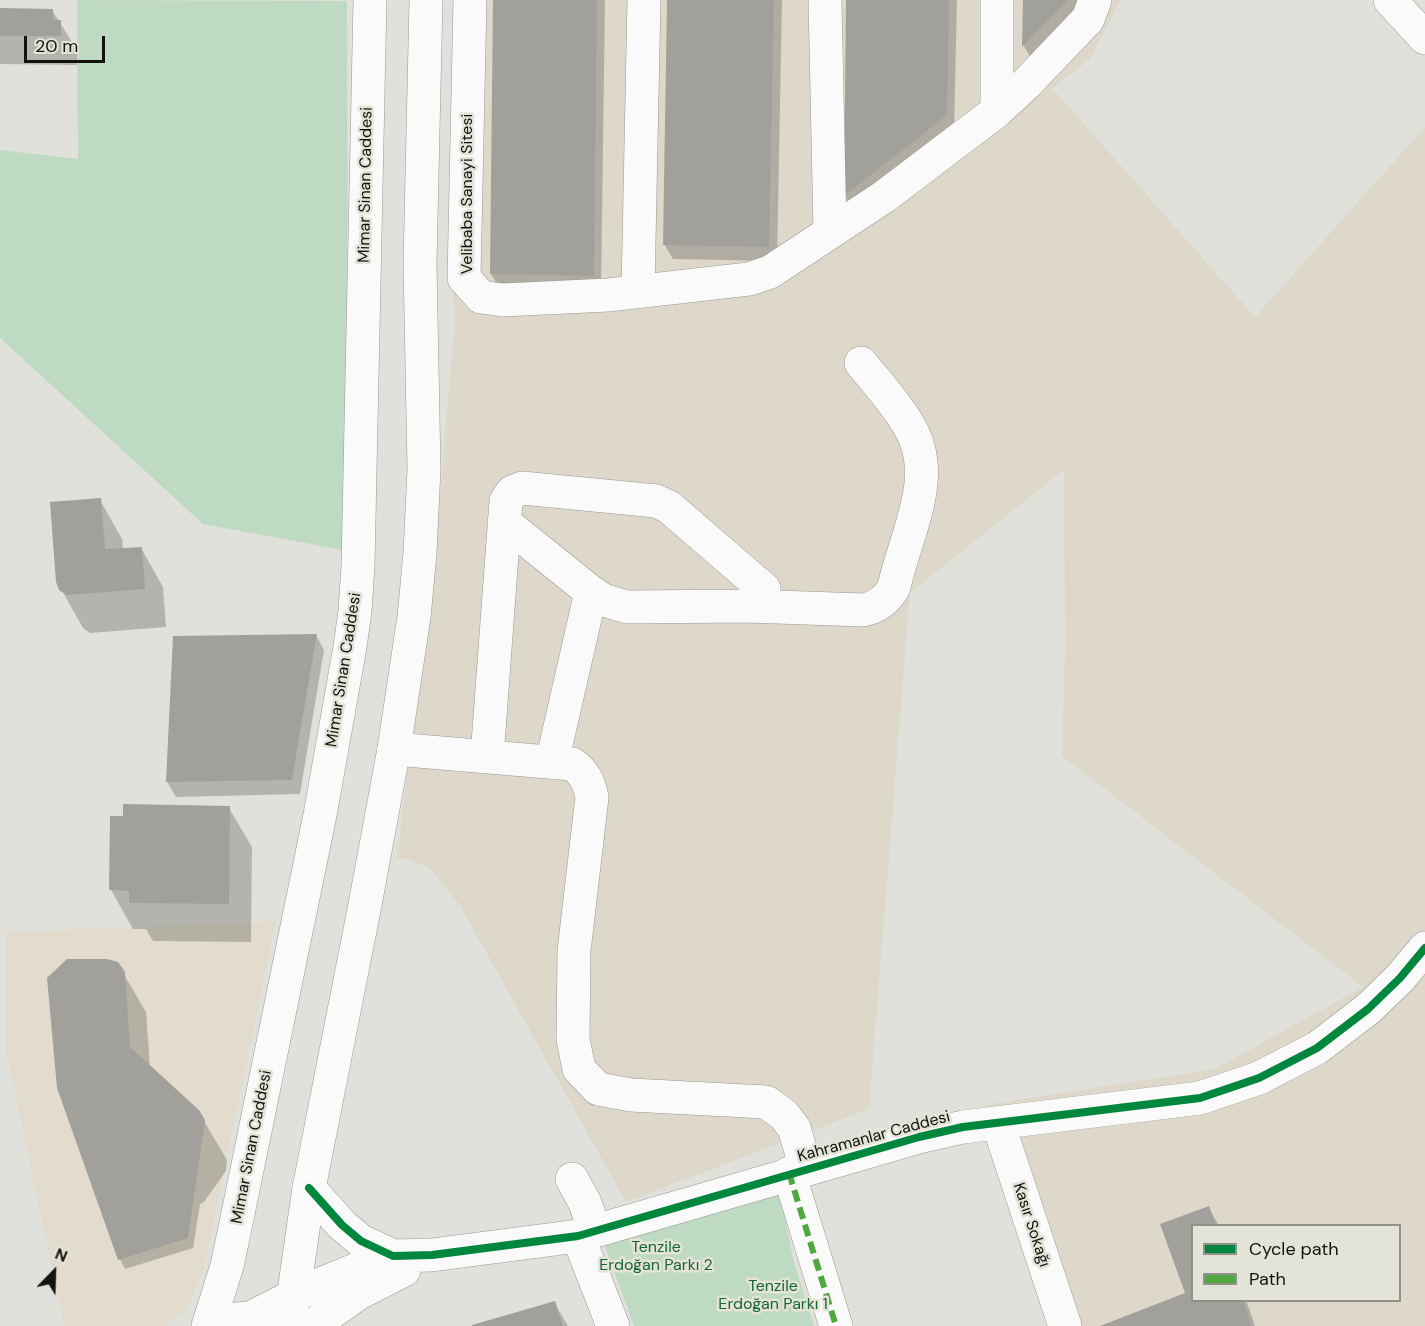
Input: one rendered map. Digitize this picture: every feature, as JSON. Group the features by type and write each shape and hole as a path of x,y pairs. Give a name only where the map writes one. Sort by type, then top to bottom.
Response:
{"main road":[{"name":"Mimar Sinan Caddesi","path":"208,1326 236,1228 320,816 355,611 358,566 370,0"},
{"path":"289,1326 309,1188 394,748 414,617 424,468 420,263 426,0"},
{"name":"Velibaba Sanayi Sitesi","path":"470,0 465,278 481,297 502,300 608,295 749,279 770,272 885,196 997,111 1088,19 1095,0"},
{"path":"638,290 644,0"},
{"path":"825,0 830,232"},
{"path":"997,0 997,111"},
{"path":"1390,0 1425,38"},
{"path":"504,522 591,592 603,600 627,607 748,606 863,610 874,608 883,602 894,587 919,495 922,477 921,458 909,425 861,363"},
{"path":"487,757 506,501 508,496 517,489 656,501 669,507 764,589"},
{"path":"552,762 591,592"},
{"path":"394,748 572,764 579,769 590,786 591,797 574,951 573,1039 579,1069 598,1089 631,1095 766,1102 784,1115 794,1128 797,1171 836,1326"},
{"name":"Kahramanlar Caddesi","path":"432,1255 586,1233 797,1171 963,1127 1200,1098 1260,1078 1317,1048 1368,1009 1400,978 1425,948"},
{"name":"Kasır Sokağı","path":"998,1123 1065,1326"},
{"path":"572,1179 585,1203 586,1233 613,1326"},
{"path":"309,1188 342,1225 361,1241 393,1256"},
{"path":"217,1326 235,1319 258,1322 294,1294 345,1272 393,1256 432,1255"},
{"path":"312,1326 359,1293 432,1255"}],"shaded area":[{"path":"457,0 1121,0 1089,60 1052,88 1255,317 1425,127 1425,1326 1075,1326 1016,1149 965,1131 985,1105 1215,1069 1363,987 1062,756 1065,650 1064,470 910,593 869,1109 626,1202 459,904 431,869 408,859 397,858 419,675 431,603 455,317 450,260"},
{"path":"276,921 203,1272 187,1309 166,1326 64,1326 6,1050 6,932"}],"green space":[{"path":"77,0 347,1 348,551 203,524 0,338 0,150 78,159"},
{"name":"Tenzile Erdoğan Parkı 2","path":"773,1178 785,1219 793,1259 814,1326 634,1326 599,1230"}],"building":[{"path":"493,0 597,0 594,276 490,274"},
{"path":"667,0 774,0 769,247 663,245"},
{"path":"846,0 949,0 947,115 844,196"},
{"path":"1023,0 1068,0 1022,47"},
{"path":"0,8 53,9 53,20 61,20 61,36 0,36"},
{"path":"101,498 105,549 142,547 145,589 67,595 59,590 56,582 50,502"},
{"path":"317,634 292,780 166,782 173,636"},
{"path":"123,804 230,806 229,904 129,903 129,891 109,890 110,816 123,816"},
{"path":"67,959 107,959 118,962 125,972 130,1047 199,1110 205,1120 188,1238 118,1260 57,1088 47,978"},
{"path":"1209,1206 1215,1224 1191,1224 1191,1302 1244,1302 1252,1326 1100,1326 1185,1293 1160,1224"},
{"path":"555,1301 563,1326 472,1326 472,1325"}],"marked path":[{"path":"789,1173 836,1326"}],"cycle path":[{"path":"309,1188 342,1225 361,1241 393,1256 432,1255 578,1236 919,1137 963,1127 1200,1098 1259,1078 1317,1048 1368,1009 1400,978 1425,948"}],"park label":[{"name":"Tenzile Erdoğan Parkı 1","path":"773,1296"}]}
